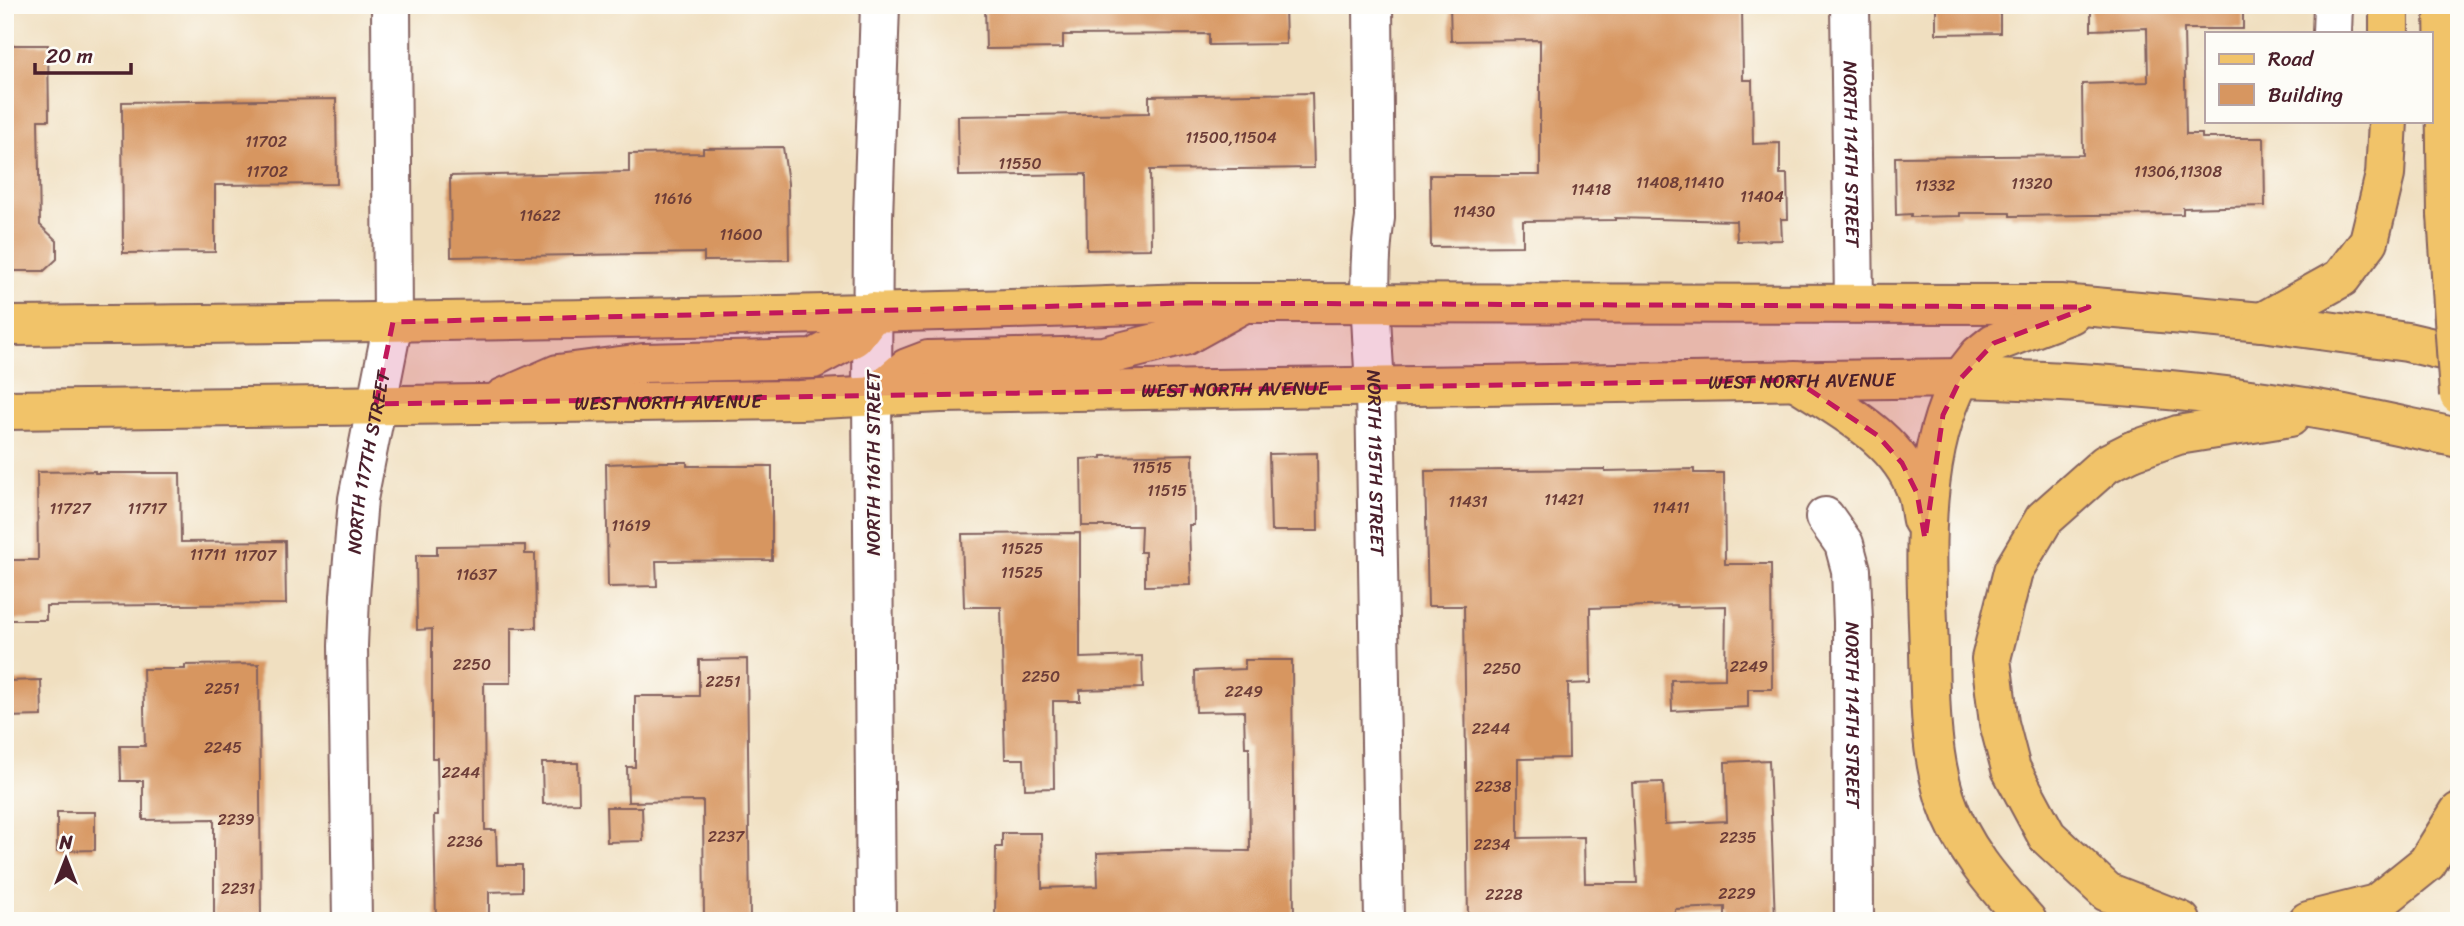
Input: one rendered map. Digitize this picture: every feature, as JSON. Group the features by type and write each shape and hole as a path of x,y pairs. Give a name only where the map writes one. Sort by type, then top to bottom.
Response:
{"main road":[{"path":"2389,5 2389,32"},
{"path":"2444,5 2447,215 2459,395"},
{"path":"2262,322 2341,278 2369,241 2385,175 2388,122"},
{"path":"5,326 393,322 1245,303 2061,304 2262,322 2407,342 2459,354"},
{"path":"872,398 907,368 928,360 1104,356 1184,336 1245,303"},
{"path":"2027,921 1985,874 1956,826 1944,796 1932,728 1925,539 1929,497 1943,415 1961,378 1979,355 1994,343 2089,307"},
{"path":"488,405 558,374 643,363 813,359 854,337 873,312"},
{"name":"WEST NORTH AVENUE","path":"5,410 376,404 488,405 872,398 941,393 1961,378 2060,381 2208,394 2328,411 2459,438"},
{"path":"1795,380 1877,435 1902,463 1917,494 1925,539"},
{"path":"2181,921 2107,892 2047,836 2011,769 1999,723 1991,659 2012,572 2044,519 2106,464 2132,451 2178,435 2328,411"},
{"path":"2308,921 2376,904 2427,863 2459,812"}],"street":[{"name":"NORTH 117TH STREET","path":"352,921 348,646 350,596 358,499 393,322 391,5"},
{"name":"NORTH 116TH STREET","path":"876,921 872,398 880,5"},
{"name":"NORTH 115TH STREET","path":"1373,5 1375,218 1371,247 1371,302 1375,386 1384,921"},
{"name":"NORTH 114TH STREET","path":"1850,5 1854,303"},
{"path":"2332,32 2333,5"},
{"name":"NORTH 114TH STREET","path":"1825,517 1844,544 1851,570 1854,921"}],"highlighted area":[{"path":"1189,303 2089,307 1994,343 1961,378 1943,415 1925,539 1917,493 1902,463 1877,435 1795,380 376,404 393,322"}],"building":[{"path":"985,5 1285,5 1286,44 1209,45 1209,34 1063,35 1063,48 986,49"},
{"path":"1450,5 1603,5 1604,11 1669,9 1669,5 1742,5 1743,80 1752,80 1753,144 1780,143 1780,174 1787,174 1788,219 1781,219 1782,240 1737,241 1736,221 1615,218 1523,221 1523,246 1431,247 1430,175 1540,175 1540,40 1451,41"},
{"path":"1936,5 2000,5 2000,33 1936,34"},
{"path":"2091,5 2243,5 2243,29 2184,29 2186,134 2202,134 2202,138 2264,138 2265,206 2183,208 2183,214 1896,215 1895,157 2083,155 2082,84 2148,82 2147,28 2091,30"},
{"path":"5,45 48,45 49,120 38,120 40,225 57,241 57,259 44,271 5,271"},
{"path":"1312,93 1314,168 1150,170 1151,249 1087,250 1086,174 959,176 958,116 1149,113 1149,96"},
{"path":"336,99 337,184 215,185 215,252 123,253 122,102"},
{"path":"783,147 788,183 789,260 704,261 704,253 451,257 450,176 629,172 629,154 703,153 703,148"},
{"path":"1317,453 1318,531 1271,531 1269,454"},
{"path":"1193,454 1194,525 1189,525 1191,585 1145,586 1145,552 1140,552 1141,526 1082,526 1081,459"},
{"path":"687,462 687,466 772,466 772,560 656,561 657,586 608,587 606,464"},
{"path":"1694,469 1694,473 1724,473 1725,564 1771,564 1772,689 1748,689 1748,707 1672,711 1671,680 1725,679 1726,606 1590,608 1591,683 1568,684 1569,758 1518,759 1518,838 1584,837 1585,883 1637,883 1632,783 1663,782 1665,824 1727,821 1725,762 1769,760 1775,921 1725,921 1725,907 1675,909 1675,921 1468,921 1464,606 1428,606 1425,471"},
{"path":"37,472 180,473 181,542 285,541 286,604 46,606 46,620 5,620 5,560 38,560"},
{"path":"1080,533 1080,658 1142,656 1143,688 1080,690 1080,701 1053,701 1054,788 1025,789 1024,759 1005,759 1001,607 964,607 962,534"},
{"path":"525,545 525,554 535,554 536,628 511,628 511,683 484,683 485,830 496,830 497,865 522,865 522,891 489,892 489,921 436,921 434,815 438,815 437,758 432,758 432,629 417,630 416,555 437,555 437,546"},
{"path":"747,659 750,921 704,921 703,801 628,802 627,767 635,767 635,696 699,696 699,660"},
{"path":"1245,660 1292,660 1294,921 995,921 996,847 1002,847 1002,833 1041,833 1042,888 1098,886 1097,853 1250,851 1249,747 1245,747 1244,711 1196,712 1195,671 1245,669"},
{"path":"259,664 261,921 214,921 214,819 143,820 143,781 121,781 120,746 145,746 143,669 185,669 185,665"},
{"path":"41,680 42,716 5,717 5,681"},
{"path":"542,763 578,763 579,803 543,804"},
{"path":"606,807 642,807 643,841 607,842"},
{"path":"57,812 95,812 95,850 57,851"}]}
